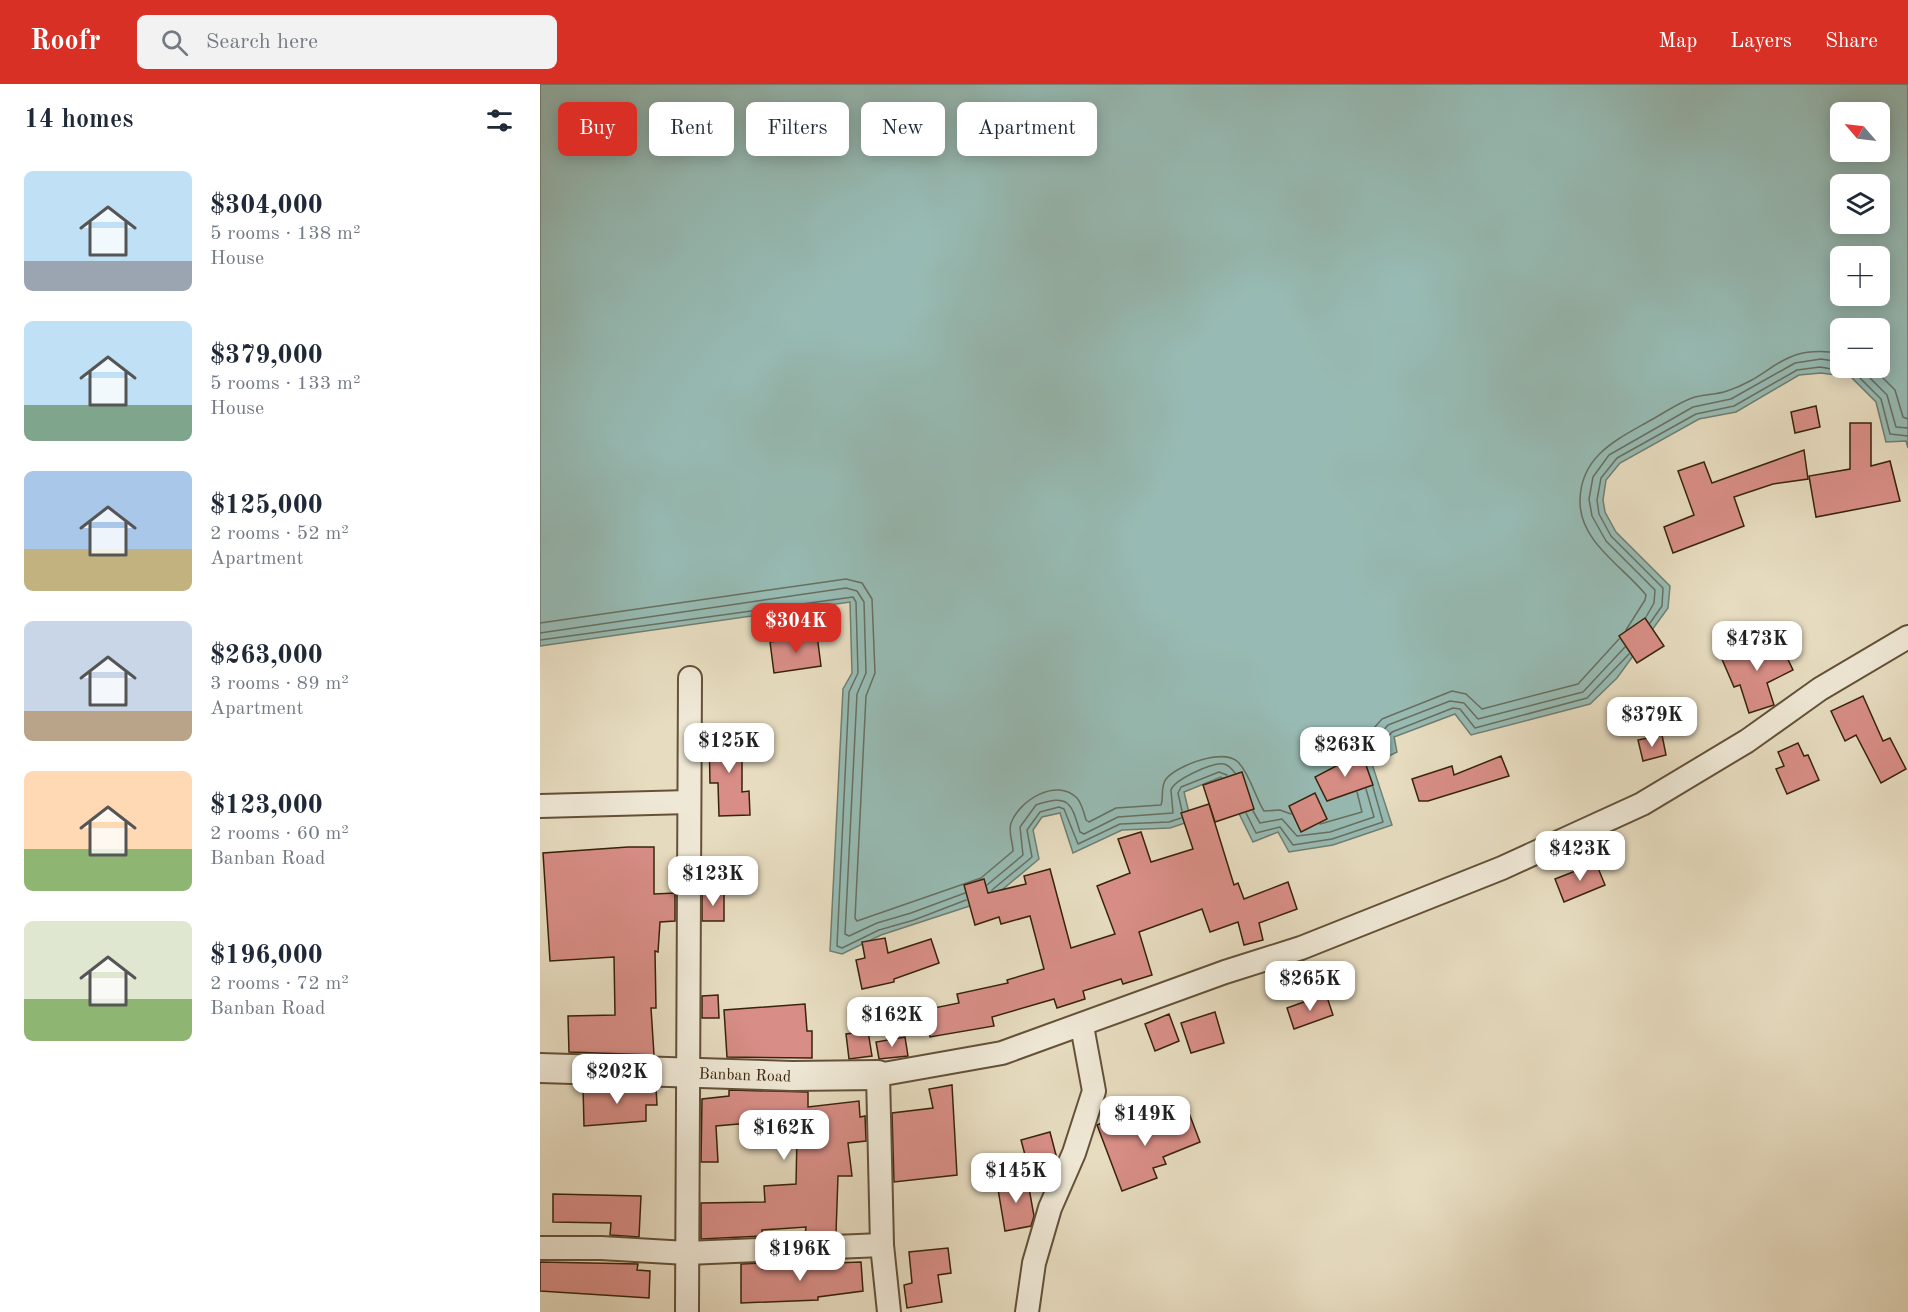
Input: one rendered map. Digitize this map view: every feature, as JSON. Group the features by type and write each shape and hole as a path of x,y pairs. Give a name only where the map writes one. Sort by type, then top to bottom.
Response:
{"street":[{"path":"889,1312 882,1245 878,1075 1002,1053 1082,1026 1225,972 1301,948 1502,868 1642,804 1747,741 1820,689 1908,637"},
{"path":"687,1312 686,1072 690,678"},
{"path":"540,806 689,802"},
{"path":"1027,1312 1034,1263 1050,1208 1082,1134 1094,1091 1082,1026"},
{"name":"Banban Road","path":"540,1068 792,1076 878,1075"},
{"path":"540,1248 601,1248 687,1253 882,1245"}],"water":[{"path":"540,84 1908,84 1908,448 1906,441 1886,442 1876,402 1852,378 1890,378 1890,318 1830,318 1830,374 1799,375 1736,412 1699,419 1620,463 1606,480 1603,500 1605,512 1616,532 1670,586 1668,608 1617,678 1590,704 1471,735 1455,714 1394,737 1397,752 1372,764 1392,825 1333,845 1289,852 1278,832 1253,842 1221,777 1184,792 1191,821 1170,828 1122,830 1073,853 1060,813 1042,817 1033,830 1039,859 991,899 881,935 842,954 830,951 843,689 852,673 850,602 540,646"}],"building":[{"path":"1816,406 1820,427 1795,433 1791,412"},
{"path":"1850,423 1871,423 1871,466 1890,461 1900,501 1816,517 1809,476 1850,469"},
{"path":"1804,450 1808,479 1773,484 1734,497 1744,526 1673,553 1664,527 1694,515 1678,471 1704,462 1712,483"},
{"path":"1645,618 1664,646 1637,663 1619,636"},
{"path":"817,635 821,666 774,673 770,642"},
{"path":"1777,637 1793,670 1767,683 1774,705 1749,713 1740,685 1734,687 1721,657 1750,644 1753,650"},
{"path":"1863,696 1883,741 1890,738 1906,769 1881,783 1856,735 1845,741 1831,711"},
{"path":"742,734 742,792 749,791 750,815 719,816 718,783 710,783 709,735"},
{"path":"1662,735 1666,755 1643,761 1638,740"},
{"path":"1798,743 1804,756 1808,755 1819,780 1787,794 1776,769 1784,766 1778,752"},
{"path":"1362,754 1373,785 1327,801 1315,777 1342,763 1341,761"},
{"path":"1501,756 1509,776 1428,801 1419,801 1412,779 1452,766 1454,775"},
{"path":"1242,772 1254,809 1215,822 1203,785"},
{"path":"1315,793 1327,819 1301,832 1289,806"},
{"path":"1209,804 1234,885 1238,883 1244,899 1288,882 1297,909 1259,923 1263,940 1244,945 1238,922 1210,932 1202,909 1139,932 1152,975 1123,984 1121,979 1083,991 1085,999 1057,1008 1054,999 992,1017 994,1026 930,1037 924,1010 959,1003 957,994 1008,983 1007,980 1044,969 1030,916 1001,924 999,917 975,925 964,885 984,879 988,893 1026,884 1024,876 1050,869 1071,948 1115,934 1097,886 1130,873 1118,839 1141,832 1151,862 1193,849 1181,813"},
{"path":"654,847 654,894 675,893 675,921 660,922 658,952 655,951 656,1008 651,1008 654,1055 569,1052 568,1016 615,1015 614,957 550,961 543,853"},
{"path":"1596,863 1605,885 1564,902 1555,879"},
{"path":"702,893 724,893 724,921 702,921"},
{"path":"885,938 888,953 931,939 939,963 894,979 894,982 862,989 856,960 865,958 862,942"},
{"path":"1326,994 1333,1015 1294,1029 1287,1008"},
{"path":"718,995 719,1018 702,1018 702,996"},
{"path":"805,1004 807,1031 812,1031 812,1058 727,1057 724,1010"},
{"path":"1215,1012 1224,1043 1191,1053 1181,1023"},
{"path":"1169,1014 1179,1041 1155,1051 1145,1024"},
{"path":"868,1031 872,1056 849,1059 846,1034"},
{"path":"905,1037 908,1056 879,1059 876,1042"},
{"path":"952,1085 957,1175 894,1182 892,1113 933,1108 929,1089"},
{"path":"583,1086 656,1088 657,1105 646,1105 646,1121 584,1126"},
{"path":"729,1090 808,1092 808,1107 859,1101 860,1117 865,1116 866,1141 848,1143 852,1176 838,1176 836,1233 805,1235 806,1227 762,1230 762,1236 701,1239 701,1203 765,1202 764,1186 796,1184 797,1135 761,1136 761,1122 716,1126 718,1162 701,1162 702,1099 729,1096"},
{"path":"1189,1113 1200,1142 1163,1157 1166,1164 1153,1168 1157,1178 1122,1191 1097,1125 1120,1116 1124,1129 1137,1124 1139,1130"},
{"path":"1050,1132 1057,1159 1028,1166 1021,1140"},
{"path":"1027,1177 1034,1216 1031,1226 1005,1231 997,1183"},
{"path":"553,1194 641,1196 639,1237 610,1235 611,1223 553,1222"},
{"path":"948,1248 951,1273 938,1275 942,1302 907,1308 904,1285 912,1283 909,1252"},
{"path":"835,1260 835,1263 861,1262 863,1291 818,1297 818,1300 741,1303 741,1264 762,1263 762,1269 804,1268 805,1262"},
{"path":"540,1262 638,1264 637,1270 650,1271 649,1298 540,1291"}]}
